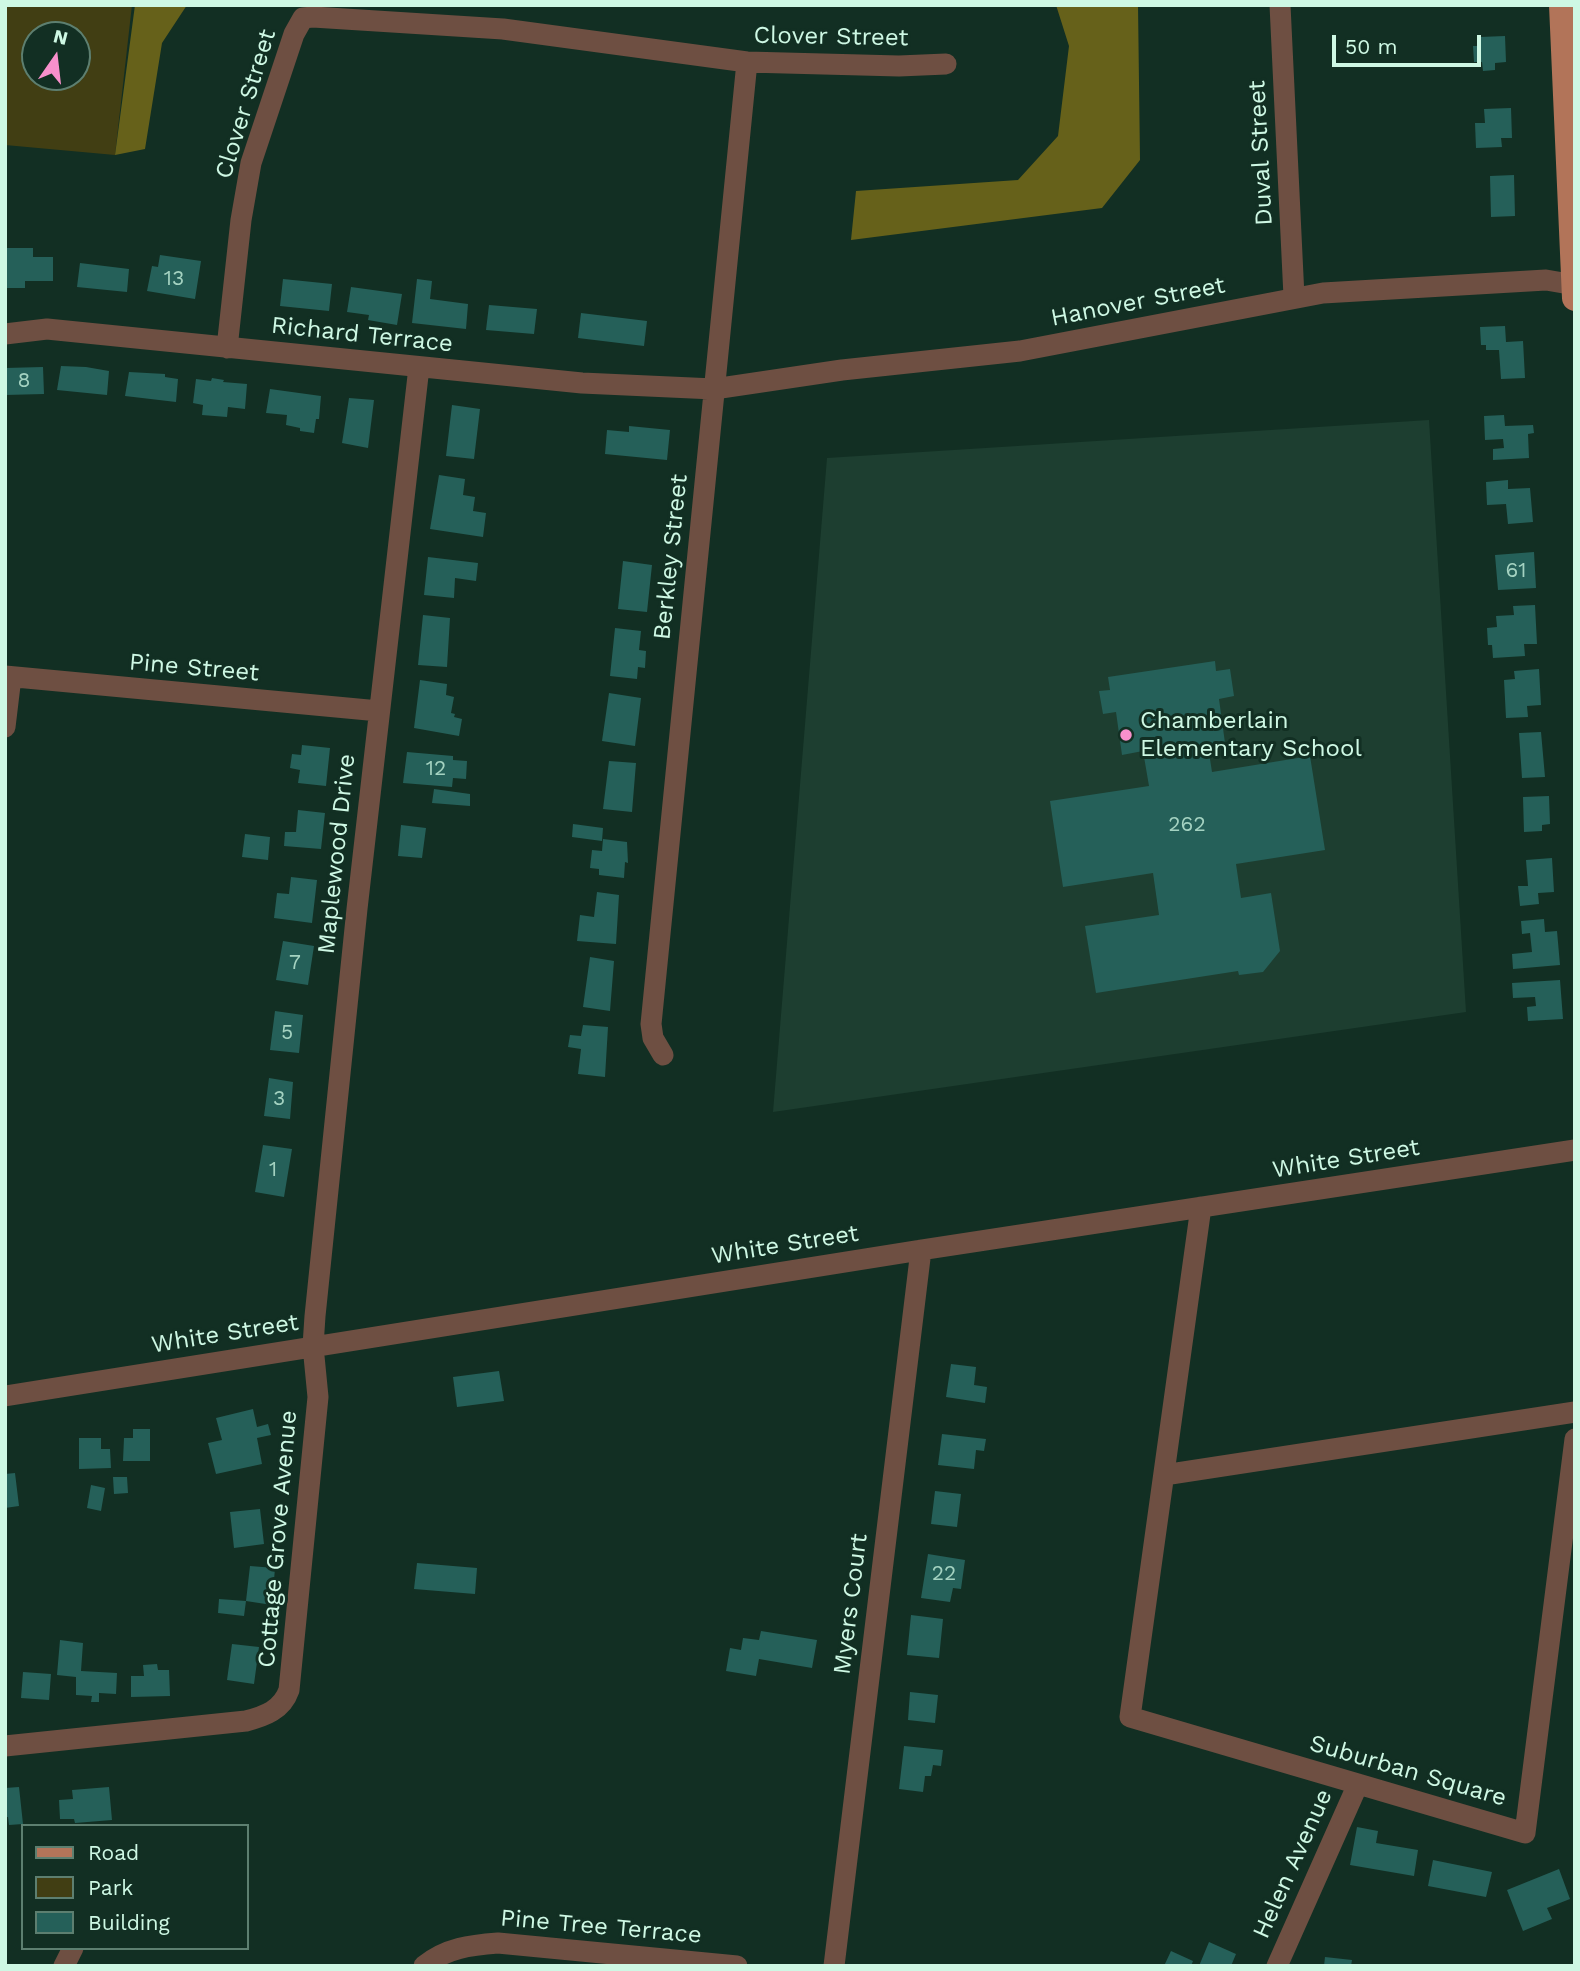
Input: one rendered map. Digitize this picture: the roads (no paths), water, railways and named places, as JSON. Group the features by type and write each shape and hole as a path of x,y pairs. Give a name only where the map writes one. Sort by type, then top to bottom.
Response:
{"main road":[{"path":"1562,5 1574,289"}],"street":[{"name":"Duval Street","path":"1280,5 1294,297"},
{"name":"Clover Street","path":"227,348 241,220 251,163 294,34 303,18 503,29 747,62 899,66 946,64"},
{"name":"Berkley Street","path":"663,1055 653,1038 651,1024 747,62"},
{"name":"Hanover Street","path":"714,389 842,370 1020,351 1324,293 1546,280 1574,289"},
{"name":"Richard Terrace","path":"5,334 47,329 582,383 714,389"},
{"name":"Maplewood Drive","path":"313,1346 338,1083 419,367"},
{"name":"Pine Street","path":"8,676 379,711"},
{"path":"5,727 8,676"},
{"name":"White Street","path":"5,1396 921,1250 1575,1150"},
{"name":"Suburban Square","path":"1201,1207 1130,1717 1525,1833 1575,1439"},
{"name":"Myers Court","path":"834,1966 921,1250"},
{"name":"Cottage Grove Avenue","path":"5,1746 246,1721 270,1713 286,1698 292,1679 318,1397 313,1346"},
{"path":"1164,1475 1575,1412"},
{"name":"Helen Avenue","path":"1277,1966 1358,1784"},
{"name":"Pine Tree Terrace","path":"424,1966 445,1952 461,1947 498,1943 737,1966"},
{"path":"64,1966 72,1950"}],"place":[{"name":"Chamberlain Elementary School","path":"1126,735"}]}
